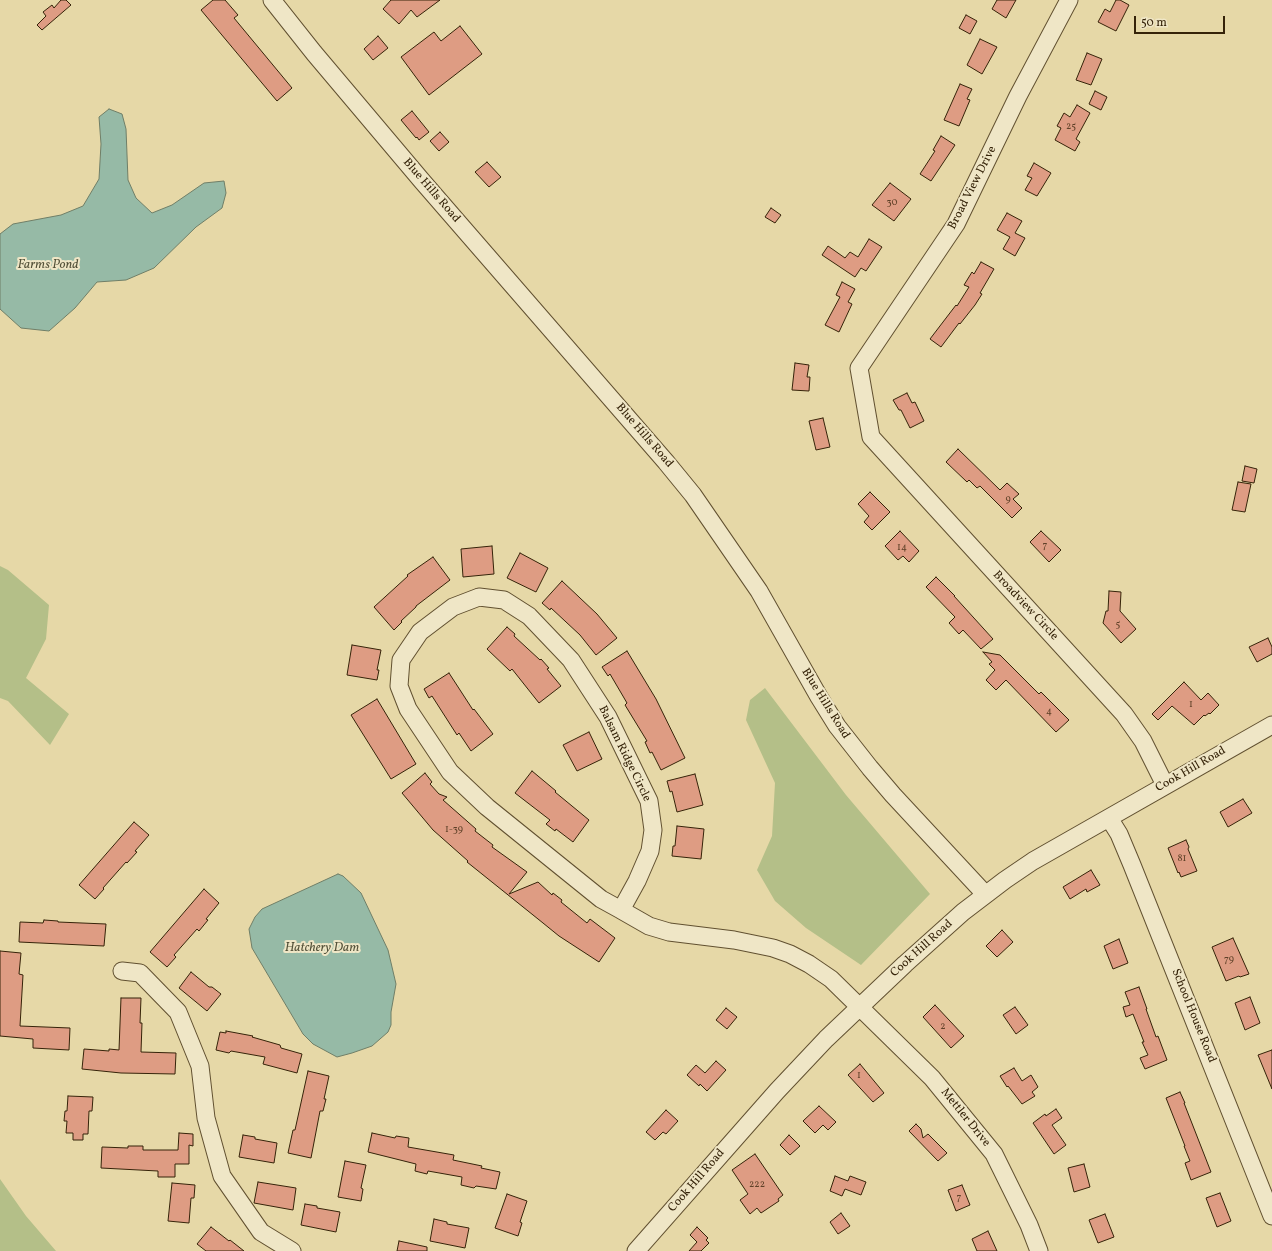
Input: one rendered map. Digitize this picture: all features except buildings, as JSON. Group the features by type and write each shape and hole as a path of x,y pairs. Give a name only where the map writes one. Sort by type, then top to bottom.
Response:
{"street":[{"name":"Blue Hills Road","path":"272,0 314,53 417,175 657,450 693,495 759,591 819,697 841,732 897,800 985,894"},
{"name":"Broad View Drive","path":"871,437 859,368 956,224 1018,96 1069,0"},
{"name":"Broadview Circle","path":"871,437 1124,714 1143,741 1165,785"},
{"name":"Balsam Ridge Circle","path":"621,910 637,881 650,851 653,830 649,801 608,717 571,660 529,616 504,600 479,597 453,607 420,632 401,660 399,686 408,709 450,772 455,777 487,807 601,899 649,926 669,932 734,940 773,948 790,954 809,964 831,979 860,1006"},
{"name":"Cook Hill Road","path":"636,1251 777,1091 826,1039 916,953 985,894 1033,861 1272,724"},
{"name":"School House Road","path":"1108,818 1119,834 1132,865 1272,1216"},
{"path":"122,971 140,973 178,1012 200,1066 206,1118 222,1176 261,1232 292,1251"},
{"name":"Mettler Drive","path":"860,1006 939,1086 994,1154 1039,1251"}],"green space":[{"path":"0,566 8,570 49,605 46,639 26,678 69,714 50,745 8,701 0,698"},
{"path":"765,688 846,795 930,894 861,965 806,928 775,901 757,870 772,836 775,783 746,720 750,700"},
{"path":"0,1179 26,1216 56,1251 0,1251"}],"water":[{"name":"Farms Pond","path":"109,109 122,114 126,129 128,180 136,198 152,213 172,205 204,183 224,181 226,193 222,208 196,227 154,268 126,280 97,282 75,308 49,331 21,328 0,309 0,234 13,224 61,215 83,206 99,179 101,144 99,117"},
{"name":"Hatchery Dam","path":"338,874 343,876 361,893 388,950 396,984 391,1012 391,1025 388,1032 372,1046 337,1057 313,1044 303,1034 252,948 249,929 255,917 262,909"}]}
